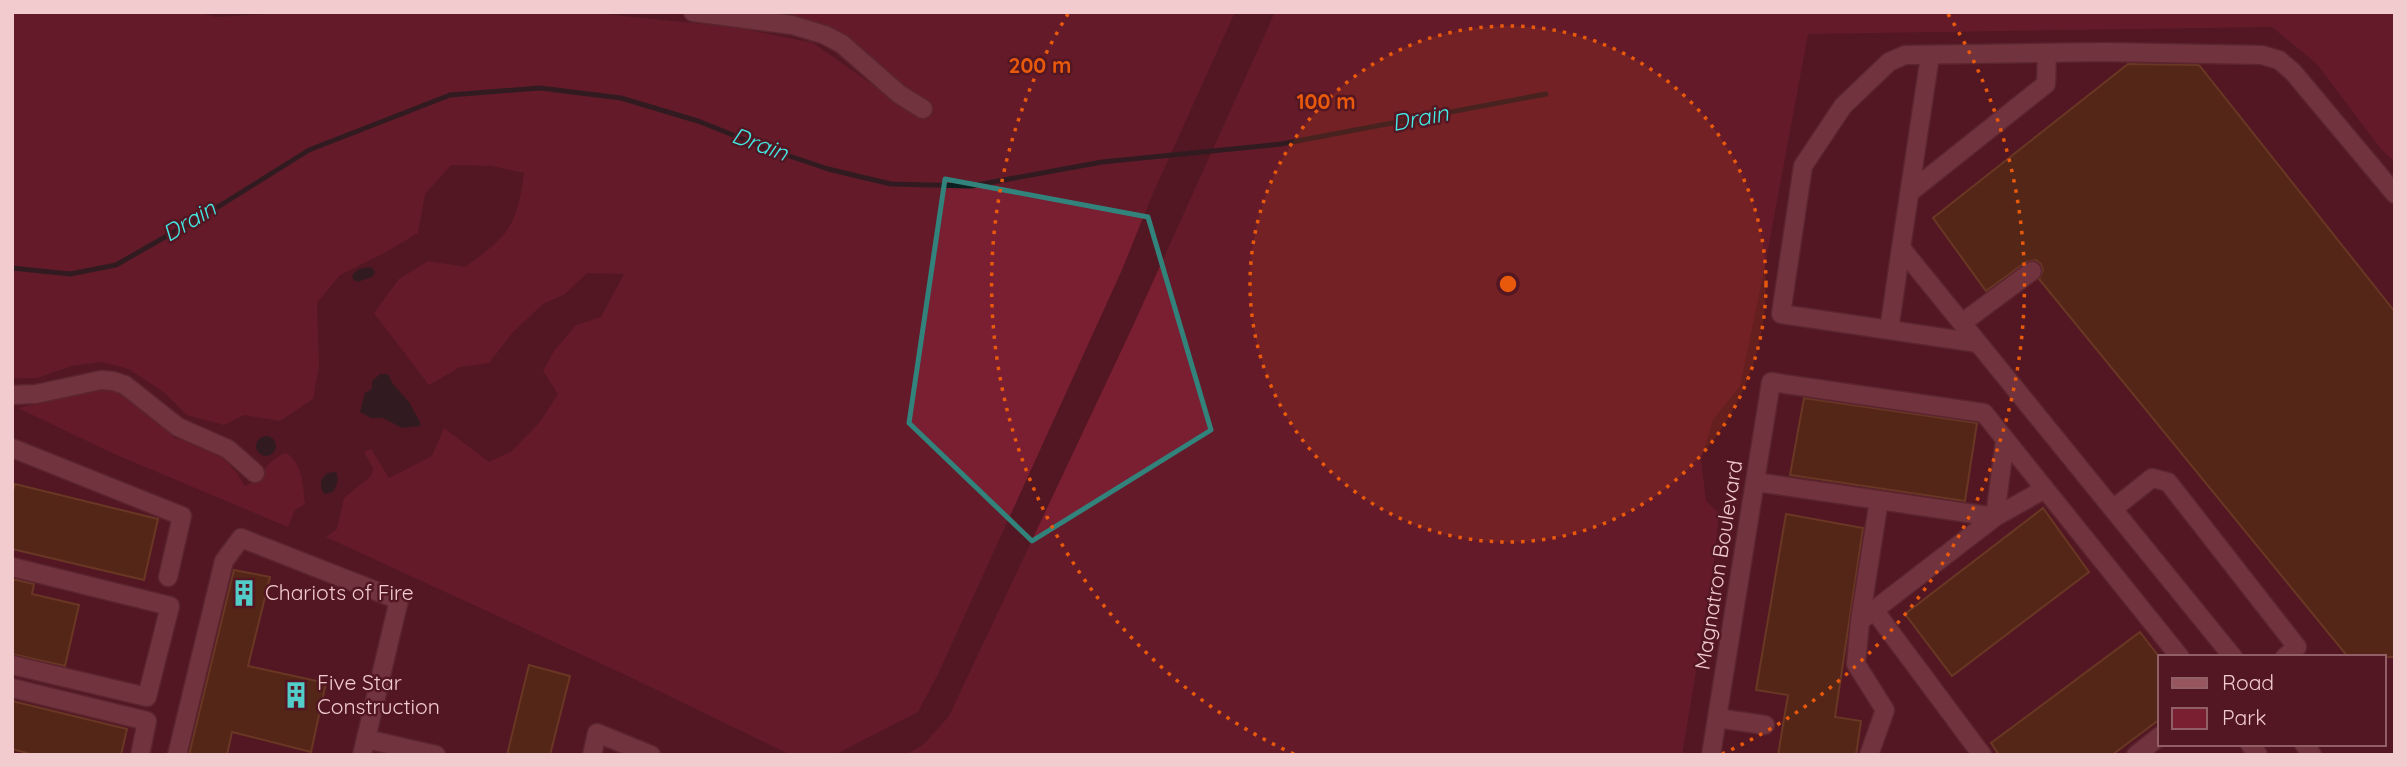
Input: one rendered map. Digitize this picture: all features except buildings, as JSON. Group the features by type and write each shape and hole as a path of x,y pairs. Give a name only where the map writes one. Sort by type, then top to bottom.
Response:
{"street":[{"path":"693,12 793,25 825,35 842,44 899,94 923,109"},
{"path":"1978,343 1781,314 1803,166 1843,106 1889,62 1905,55 2104,52 2262,55 2279,60 2293,72 2395,194"},
{"path":"1909,193 2046,84 2047,54"},
{"path":"1889,330 1930,55"},
{"path":"1901,248 2231,655"},
{"path":"1962,323 2032,271"},
{"path":"12,395 36,394 101,380 113,381 125,385 178,427 228,449 255,472"},
{"name":"Magnatron Boulevard","path":"1711,755 1771,382 1984,413 2005,440"},
{"path":"2005,440 2178,655"},
{"path":"1995,517 2005,440"},
{"path":"12,448 182,516 168,577"},
{"path":"2113,509 2152,478 2168,482 2297,647 2287,655"},
{"path":"1756,482 1995,517"},
{"path":"1867,616 1995,517 2045,489"},
{"path":"1869,755 1885,710 1856,664 1867,616 1879,500"},
{"path":"177,755 224,561 240,538 399,600 364,747 436,755"},
{"path":"12,567 170,606 147,697 12,665"},
{"path":"1867,616 1982,755"},
{"path":"12,688 147,721 139,755"},
{"path":"1717,718 1765,725"},
{"path":"592,755 597,733 652,755"},
{"path":"2136,755 2158,738"}],"highlighted area":[{"path":"945,179 1148,217 1211,430 1032,541 909,423"}],"green space":[{"path":"12,12 196,12 216,17 307,12 585,12 740,28 813,43 914,114 932,111 851,46 736,12 1235,12 1154,191 1121,272 938,674 918,712 834,755 791,755 630,677 326,537 337,529 344,498 371,476 373,468 364,452 371,449 389,478 432,456 444,428 489,462 512,451 540,422 558,394 543,371 554,351 576,325 601,317 624,274 587,273 565,294 543,304 513,332 489,363 460,367 429,385 374,313 399,279 428,261 465,267 501,238 514,218 524,173 492,166 451,165 425,194 418,233 340,275 317,303 319,366 313,399 280,421 244,415 224,425 187,415 165,393 129,369 102,362 71,366 37,378 12,378"},
{"path":"1275,12 2395,12 2395,162 2381,149 2317,64 2272,27 1808,34 1740,386 1713,420 1701,460 1706,501 1719,513 1713,569 1682,755 906,755 924,744 949,716 1132,328"},
{"path":"99,389 117,391 160,422 174,438 195,443 223,458 245,486 274,459 286,453 292,457 299,469 305,504 295,510 288,527 112,453 18,408"}],"water":[{"path":"371,267 375,272 372,277 357,282 352,278 359,269"},
{"path":"380,374 388,374 409,402 420,426 402,428 383,418 371,418 360,412 365,393 372,389 372,381"},
{"path":"266,436 273,439 276,446 273,453 266,456 259,453 256,446 259,439"},
{"path":"336,472 338,480 333,492 324,494 321,480 327,473"}],"waterway":[{"name":"Drain","path":"12,268 70,274 116,265 221,205 309,150 450,95 540,88 621,98 698,121 828,169 891,184 971,186 1102,162 1281,144 1546,94"}],"place":[{"name":"Chariots of Fire","path":"244,593"},
{"name":"Five Star Construction","path":"296,695"}]}
